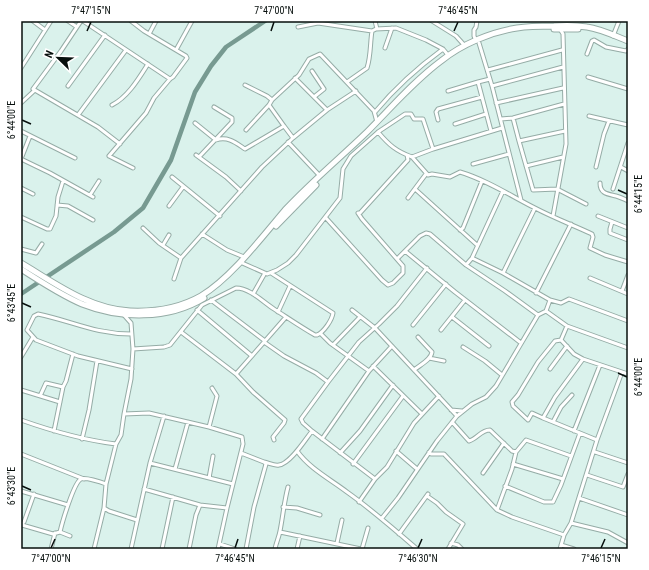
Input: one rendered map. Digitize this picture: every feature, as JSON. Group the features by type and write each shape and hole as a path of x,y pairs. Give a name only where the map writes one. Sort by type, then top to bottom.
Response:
{"highway":[{"path":"21,263 24,269 84,304 100,310 123,314 146,314 168,312 196,302 210,294 224,282 291,210 369,132 435,69 453,57 498,32 532,24 545,23 584,26 628,41"},
{"path":"60,290 101,306 130,311 150,311 182,304 201,296 241,263 244,257 288,208 320,176 369,132 423,75 448,55 465,46 499,35 518,31 535,29 563,31 573,28 590,31 628,45"}],"street":[{"path":"33,21 45,30"},
{"path":"21,68 51,21"},
{"path":"68,21 77,27"},
{"path":"21,103 35,90 33,89 82,21 170,78"},
{"path":"130,21 187,58 173,77 170,78 154,98 146,113 109,156 133,168"},
{"path":"149,34 156,21"},
{"path":"176,50 192,21"},
{"path":"375,21 377,29"},
{"path":"432,21 456,36 465,46"},
{"path":"477,21 474,30 488,70 521,200"},
{"path":"614,36 618,21"},
{"path":"298,27 310,22 344,24 372,31 377,29 396,28 426,40 443,49 448,55"},
{"path":"386,48 392,28"},
{"path":"347,82 368,68 372,31"},
{"path":"553,216 566,144 563,88 563,31"},
{"path":"68,86 105,35"},
{"path":"587,54 592,41 594,40 606,47 626,51 628,49"},
{"path":"375,112 395,89 410,75 443,49"},
{"path":"78,115 126,50"},
{"path":"488,70 562,50"},
{"path":"246,130 272,100 298,75 309,59 320,54 375,112 377,122"},
{"path":"112,105 117,103 130,90 148,64"},
{"path":"492,86 563,67"},
{"path":"312,71 324,89 314,97"},
{"path":"588,77 628,89"},
{"path":"295,78 327,110"},
{"path":"448,91 490,79"},
{"path":"478,82 491,131"},
{"path":"244,85 272,100"},
{"path":"496,104 563,88"},
{"path":"35,90 98,127 120,144"},
{"path":"174,279 181,258 220,216 262,167 288,142 327,110 356,91"},
{"path":"438,120 436,112 438,109 482,97"},
{"path":"501,119 513,118 564,104"},
{"path":"269,105 293,138"},
{"path":"214,107 232,118 232,122 216,140 198,156 226,177 241,191"},
{"path":"241,263 265,273 271,273 288,263 326,218 340,198 342,174 347,162 378,132 406,114 410,113 414,119 423,119 433,148"},
{"path":"455,124 486,114"},
{"path":"589,116 628,125"},
{"path":"513,118 533,190 557,189 586,204"},
{"path":"596,167 604,134 609,121"},
{"path":"195,123 216,140"},
{"path":"216,140 228,138 245,149 284,126"},
{"path":"412,157 433,148 502,128"},
{"path":"21,131 76,158"},
{"path":"519,141 565,131"},
{"path":"378,132 391,147 400,153 412,157 426,174 447,177 460,172 471,176 592,234 593,237 590,248 605,255 628,262"},
{"path":"30,136 21,159 93,197"},
{"path":"288,142 320,176"},
{"path":"617,196 613,189 628,144"},
{"path":"474,164 509,154"},
{"path":"326,218 382,280 388,285 393,283 404,271 404,266 358,213 360,213 408,160 407,155"},
{"path":"526,166 563,156"},
{"path":"620,167 628,171"},
{"path":"408,198 426,174"},
{"path":"172,178 220,216"},
{"path":"21,217 50,229 56,216 58,194 63,181"},
{"path":"90,195 99,181"},
{"path":"460,230 463,228 482,181"},
{"path":"600,183 602,191 628,201"},
{"path":"169,206 183,187"},
{"path":"21,188 33,194"},
{"path":"415,189 477,244"},
{"path":"602,191 610,191 613,189"},
{"path":"466,265 472,258 502,191"},
{"path":"57,205 68,206 93,220"},
{"path":"503,273 535,208"},
{"path":"598,216 628,228"},
{"path":"612,222 610,233 628,240"},
{"path":"536,293 571,224"},
{"path":"143,228 163,246 181,258"},
{"path":"397,259 420,236 428,233 466,265 506,291 538,315"},
{"path":"202,234 223,248 244,257"},
{"path":"163,246 169,235"},
{"path":"21,249 36,253 42,244"},
{"path":"405,251 521,343"},
{"path":"472,258 503,273 550,300 561,303 568,299 628,321"},
{"path":"375,479 302,424 301,419 359,342 396,306 427,268"},
{"path":"253,294 265,273"},
{"path":"133,349 167,346 172,343 202,305 236,288 241,288 253,294 278,312 315,335 321,334 332,318 333,313 271,273"},
{"path":"622,291 628,276"},
{"path":"590,278 628,294"},
{"path":"413,325 446,284"},
{"path":"278,312 290,286"},
{"path":"211,300 284,356 316,373 328,382"},
{"path":"441,330 465,300"},
{"path":"382,518 398,498 429,452 457,416 472,404 486,397 496,386 538,315 546,311 550,300"},
{"path":"197,310 252,356"},
{"path":"352,310 375,328 457,416"},
{"path":"546,311 567,326 628,348"},
{"path":"131,334 116,334 89,329 38,314 34,316 27,330 36,340 73,354 132,370"},
{"path":"94,549 104,508 106,484 116,444 121,435 132,370 133,349 131,321 123,314"},
{"path":"236,374 286,316"},
{"path":"333,345 360,317"},
{"path":"452,317 489,346"},
{"path":"562,340 567,326"},
{"path":"181,332 236,374 253,392 285,420 273,437 274,440"},
{"path":"321,334 333,345 369,371"},
{"path":"21,357 33,337"},
{"path":"414,370 429,358 432,352 418,337"},
{"path":"562,340 574,354 583,359 628,374"},
{"path":"562,340 555,341 538,362 518,395 512,402 513,406 528,420 532,413 597,440"},
{"path":"322,439 369,371 392,346"},
{"path":"550,369 567,346"},
{"path":"463,347 485,361 502,375"},
{"path":"54,431 63,387 73,354"},
{"path":"429,358 444,361"},
{"path":"543,418 555,397 583,359"},
{"path":"82,439 89,410 97,361"},
{"path":"574,430 600,365"},
{"path":"373,366 422,414"},
{"path":"574,549 560,547 564,535 571,523 595,452 597,440 622,372"},
{"path":"40,396 46,383 63,387"},
{"path":"340,453 360,431 393,385"},
{"path":"209,427 217,396 212,388"},
{"path":"21,390 60,402"},
{"path":"553,422 561,407 572,395"},
{"path":"354,464 403,396"},
{"path":"360,502 375,479 387,467 404,441 405,436 422,414 439,396"},
{"path":"451,410 462,411"},
{"path":"124,414 142,412 164,416 242,437 243,441 241,453 218,549"},
{"path":"131,549 150,463 164,416"},
{"path":"21,420 82,439 94,442 116,444"},
{"path":"175,470 188,422"},
{"path":"452,422 469,441 482,432 488,430 492,431 516,452"},
{"path":"241,453 275,465 284,464 312,432"},
{"path":"505,486 544,502 553,502 580,434"},
{"path":"497,510 516,452 526,440 571,456"},
{"path":"483,472 504,443"},
{"path":"297,450 301,456 318,472 348,492 382,518 417,549"},
{"path":"396,452 417,469"},
{"path":"429,452 431,454 444,454 497,510 512,517 564,535"},
{"path":"595,452 628,463"},
{"path":"21,454 84,478 106,484"},
{"path":"209,478 213,456"},
{"path":"246,549 254,507 266,464 264,462"},
{"path":"150,463 233,484"},
{"path":"513,464 563,479"},
{"path":"587,475 623,487 628,474"},
{"path":"60,532 68,505 78,482 80,479 84,478"},
{"path":"275,549 276,540 280,532 283,507 288,487"},
{"path":"144,489 200,505 227,508"},
{"path":"21,491 68,505"},
{"path":"34,494 21,525 55,533 60,532 70,536"},
{"path":"399,534 427,495 437,502 446,512 463,524 448,549"},
{"path":"162,549 173,497"},
{"path":"579,498 628,515"},
{"path":"189,549 196,515 200,505"},
{"path":"283,507 297,508 320,515"},
{"path":"104,508 137,520"},
{"path":"337,543 342,520"},
{"path":"571,523 608,532 628,543"},
{"path":"280,532 361,549 368,528"},
{"path":"51,549 55,533"},
{"path":"297,549 300,536"},
{"path":"451,543 458,544 462,549"},
{"path":"220,544 235,549"}],"waterway":[{"path":"21,294 114,232 143,208 171,160 195,92 211,66 226,47 265,21"}]}
